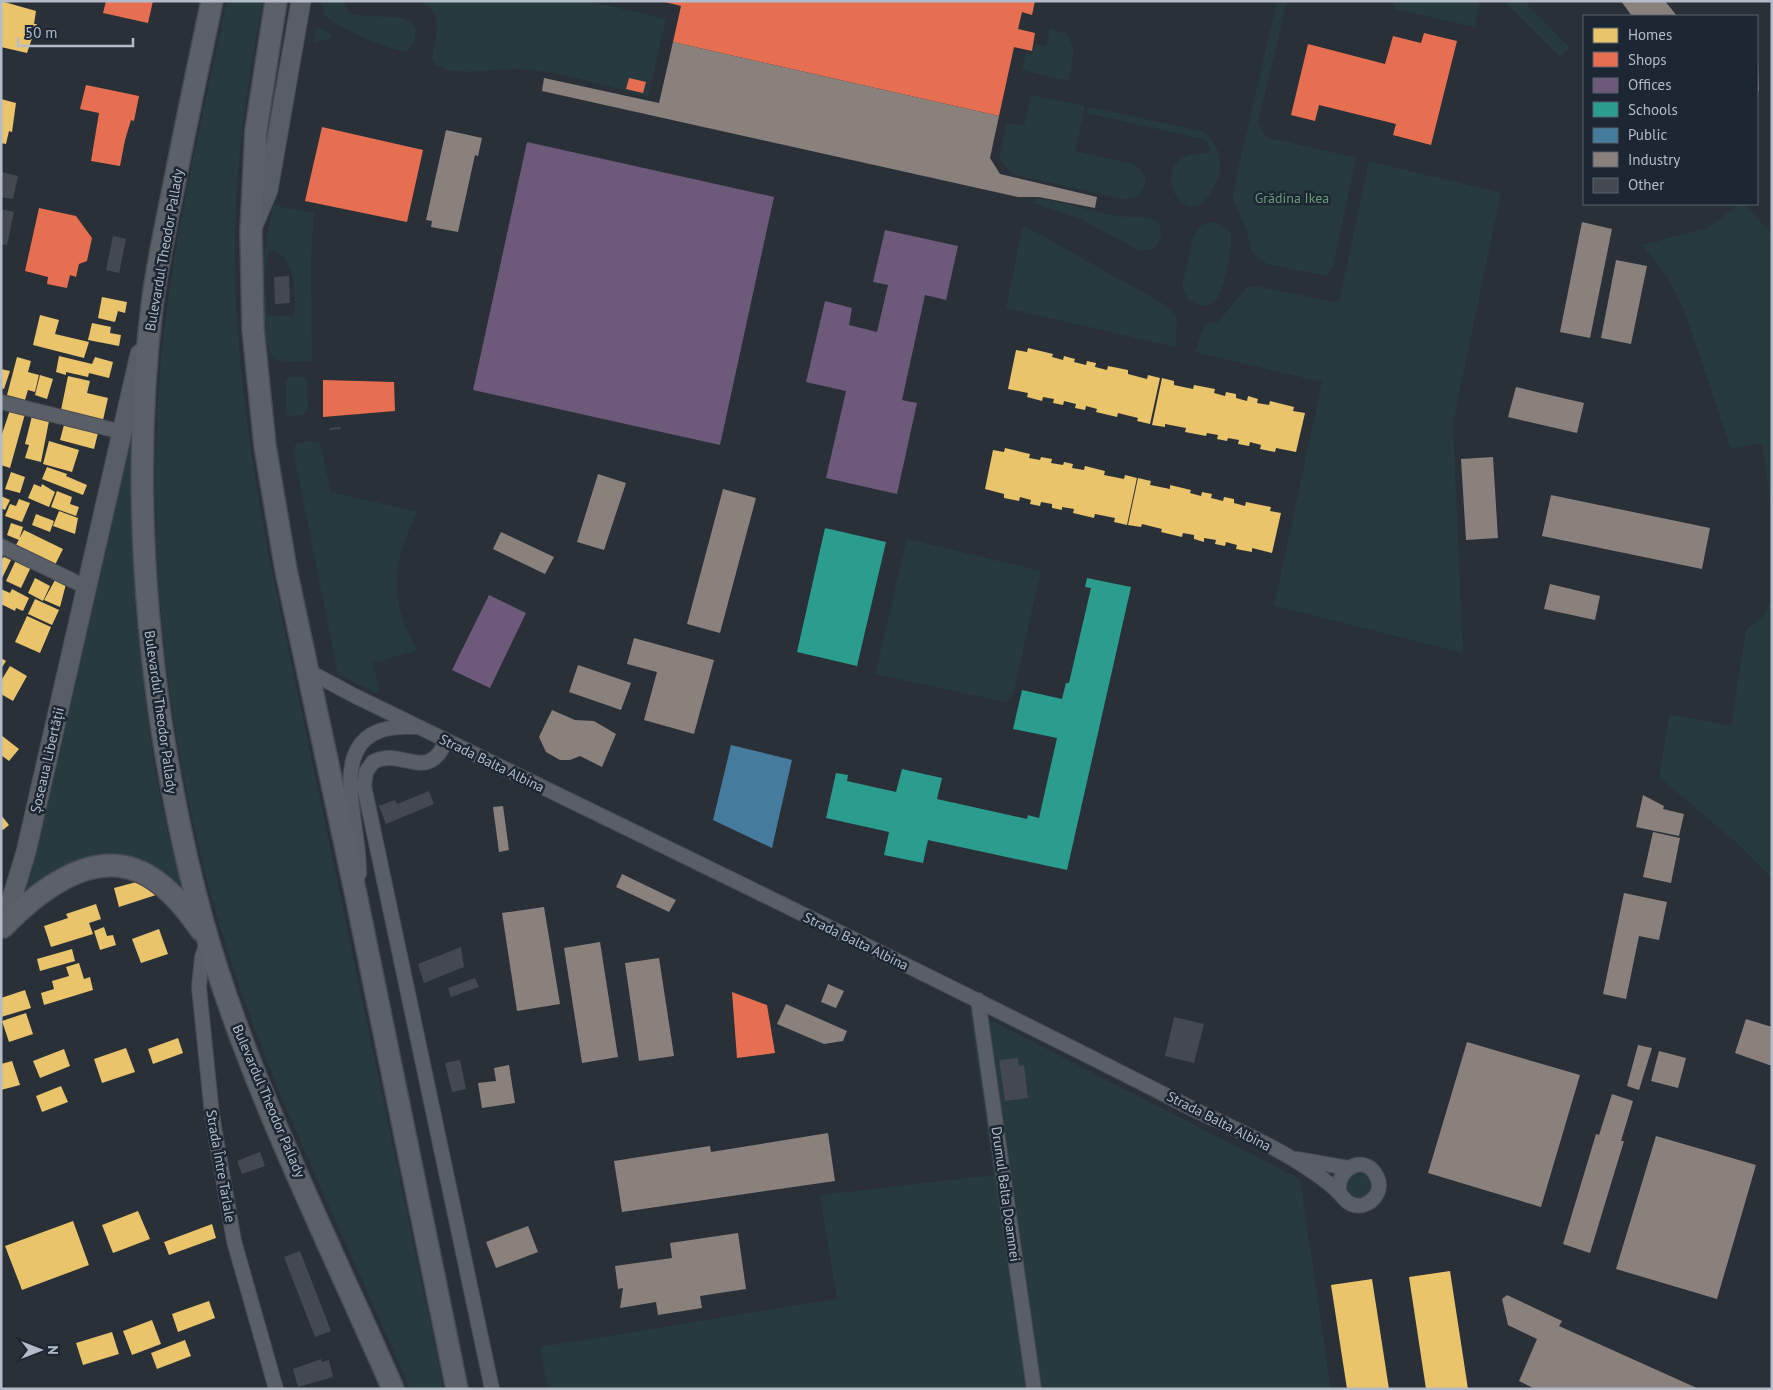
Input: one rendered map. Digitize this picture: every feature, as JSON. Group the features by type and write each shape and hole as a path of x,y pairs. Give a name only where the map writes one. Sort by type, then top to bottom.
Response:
{"main road":[{"name":"Bulevardul Theodor Pallady","path":"212,1 173,190 152,304 144,387 141,455 144,585 172,794 186,860 208,939 254,1071 392,1388"},
{"path":"276,1 256,130 251,232 253,329 263,437 286,570 356,895 457,1382"},
{"path":"251,232 268,190 301,1"},
{"name":"Șoseaua Libertății","path":"2,929 26,852 152,304"},
{"path":"2,929 34,898 61,880 83,870 108,866 135,870 159,882 181,904 208,939"}],"street":[{"path":"1,402 122,432"},
{"path":"1,546 86,587"},
{"name":"Strada Balta Albina","path":"308,671 419,728 978,1000 1291,1158 1339,1192 1348,1203 1361,1206 1373,1201 1378,1190 1379,1180 1373,1171 1361,1165 1348,1168 1291,1158"},
{"name":"Strada Balta Albina","path":"356,895 359,864 350,804 349,783 352,761 365,740 381,730 402,727 419,728"},
{"path":"446,741 437,757 428,762 416,763 390,758 373,762 366,772 364,786 492,1389"},
{"name":"Strada Între Tarlale","path":"208,939 202,957 199,987 214,1124 234,1241 276,1389"},
{"name":"Drumul Balta Doamnei","path":"978,1000 1034,1389"},
{"path":"1339,1192 1339,1179 1348,1168"}],"green space":[{"path":"227,1 263,1 243,125 237,187 235,249 237,327 256,481 269,557 444,1389 410,1389 313,1171 267,1061 227,949 206,878 189,804 175,729 158,575 155,499 157,423 162,349 174,262 190,175"},
{"path":"321,1 343,1 349,12 355,15 404,18 415,26 414,43 407,51 364,38 340,26 324,15"},
{"path":"418,1 589,1 666,19 648,97 580,79 544,72 512,69 468,72 444,69 436,65 432,59 437,34 436,18 433,11 427,5"},
{"name":"Grădina Ikea","path":"1277,1 1287,1 1258,123 1266,137 1356,158 1333,267 1326,276 1267,264 1252,253 1246,228 1233,200 1235,182"},
{"path":"1393,1 1477,1 1480,4 1475,27 1395,9"},
{"path":"1504,1 1524,1 1570,48 1560,57"},
{"path":"316,26 331,34 331,38 314,43"},
{"path":"1050,29 1066,33 1072,44 1073,56 1068,81 1022,70 1026,53 1032,55 1035,44 1046,47"},
{"path":"1031,95 1085,106 1075,151 1133,164 1139,168 1146,179 1142,192 1136,197 1123,199 1012,174 999,159 1007,123 1024,126"},
{"path":"1088,107 1202,131 1217,148 1220,159 1217,182 1211,192 1201,204 1191,206 1182,203 1175,195 1171,184 1172,172 1177,162 1189,155 1208,153 1210,149 1206,140 1087,113"},
{"path":"1369,161 1501,193 1453,423 1463,653 1274,606 1322,382 1195,352 1205,324 1218,322 1246,288 1255,286 1339,303"},
{"path":"1037,198 1117,216 1149,218 1159,224 1161,231 1159,242 1154,249 1139,251 1081,219 1033,203"},
{"path":"273,205 314,213 311,262 312,361 289,362 274,359 266,343 262,325 261,284","holes":["269,250 278,253 285,259 292,276 295,297 294,315 267,316 265,273"]},
{"path":"1739,205 1745,205 1772,234 1772,514 1762,443 1731,449 1684,310 1667,276 1642,245 1707,228"},
{"path":"1212,222 1221,224 1228,230 1231,235 1231,247 1225,276 1217,299 1209,305 1201,306 1188,300 1182,286 1193,237 1201,225"},
{"path":"1023,225 1164,304 1176,315 1175,347 1006,308"},
{"path":"290,377 304,377 307,380 308,408 304,414 290,417 286,414 286,381"},
{"path":"133,412 137,590 146,708 166,825 181,882 178,886 139,863 28,891 26,884"},
{"path":"310,441 320,443 331,492 418,512 402,547 397,581 402,615 408,632 418,650 373,663 379,689 376,693 338,674 293,450 296,444"},
{"path":"907,539 1041,571 1013,694 1006,702 875,674"},
{"path":"1772,599 1772,878 1738,844 1659,777 1669,714 1731,726 1746,630 1763,617"},
{"path":"969,1009 1300,1179 1331,1389 548,1389 540,1347 837,1299 820,1195 994,1175"},
{"path":"1359,1173 1368,1177 1372,1186 1368,1195 1359,1199 1350,1195 1346,1186 1350,1177"}],"building: Homes":[{"path":"1,1 36,11 34,24 37,24 27,53 1,47"},
{"path":"1,99 16,103 12,132 9,131 6,144 1,143"},
{"path":"102,297 127,302 125,313 118,311 115,322 98,318"},
{"path":"40,315 59,320 55,334 89,342 84,358 33,345"},
{"path":"92,323 111,327 110,333 121,335 119,346 88,340"},
{"path":"1028,348 1053,354 1052,357 1063,360 1064,356 1075,359 1074,362 1086,365 1087,361 1096,363 1095,367 1107,370 1108,366 1128,370 1128,374 1147,379 1148,375 1160,378 1150,424 1137,421 1138,418 1118,413 1117,417 1096,412 1097,409 1086,406 1085,410 1075,408 1076,404 1064,401 1063,405 1053,403 1054,399 1043,397 1042,401 1027,397 1028,393 1008,389 1016,350 1027,352"},
{"path":"59,356 92,364 95,357 113,362 109,378 89,373 88,377 66,372 66,375 56,372"},
{"path":"17,357 31,361 28,372 39,375 35,392 28,390 25,400 7,395"},
{"path":"1,369 10,371 4,389 1,388"},
{"path":"40,375 53,379 47,399 35,395"},
{"path":"68,376 90,381 87,393 108,398 103,420 61,410"},
{"path":"1162,378 1174,381 1174,385 1193,389 1194,385 1215,389 1214,393 1225,396 1226,392 1236,394 1236,398 1247,401 1248,396 1258,399 1257,403 1269,405 1270,401 1294,407 1293,411 1305,413 1296,452 1276,448 1275,452 1260,449 1261,445 1250,442 1249,446 1238,444 1239,440 1228,438 1227,441 1217,439 1218,435 1207,433 1206,436 1185,432 1186,428 1165,424 1165,427 1152,425"},
{"path":"10,410 25,414 10,468 1,465 1,437"},
{"path":"32,416 49,421 41,462 25,458 29,445 25,444"},
{"path":"65,421 99,429 94,449 60,440"},
{"path":"49,441 79,450 72,472 43,464"},
{"path":"1005,448 1030,454 1029,458 1040,460 1041,457 1052,459 1051,463 1063,465 1064,462 1073,464 1072,468 1084,470 1085,466 1105,471 1104,475 1124,479 1125,475 1137,478 1127,525 1114,522 1115,518 1095,514 1094,518 1073,513 1074,509 1062,507 1062,510 1052,508 1052,504 1041,502 1040,506 1030,504 1031,500 1020,497 1019,501 1004,498 1004,494 985,489 993,450 1004,452"},
{"path":"47,467 67,474 66,476 87,485 83,495 42,479"},
{"path":"11,472 25,477 20,493 5,489"},
{"path":"1138,478 1151,481 1150,485 1170,489 1170,485 1191,490 1190,493 1201,496 1202,492 1212,494 1211,498 1223,501 1224,497 1234,499 1234,503 1245,506 1246,502 1271,507 1270,511 1281,513 1272,553 1252,548 1252,552 1236,549 1237,545 1226,542 1225,546 1215,544 1216,540 1204,538 1204,542 1194,539 1194,535 1183,533 1182,537 1161,532 1162,529 1142,524 1141,527 1128,525"},
{"path":"34,484 41,487 42,484 55,492 49,507 28,498"},
{"path":"57,491 72,497 70,504 79,507 76,516 51,507"},
{"path":"1,496 10,500 5,510 1,508"},
{"path":"19,499 30,503 22,522 5,516 10,504 16,506"},
{"path":"59,511 78,518 75,534 53,526"},
{"path":"36,514 54,521 50,532 32,525"},
{"path":"11,523 23,527 19,540 7,535"},
{"path":"24,530 63,549 55,565 16,545"},
{"path":"4,557 11,560 1,580 1,560"},
{"path":"16,560 31,567 21,588 6,581"},
{"path":"35,578 50,586 43,601 28,593"},
{"path":"55,580 66,584 60,607 44,600"},
{"path":"1,589 10,593 12,589 29,598 23,611 16,608 15,611 1,604"},
{"path":"35,599 59,610 52,625 28,614"},
{"path":"27,616 51,627 40,653 15,642"},
{"path":"1,658 6,661 1,669"},
{"path":"10,666 27,676 13,701 1,694 1,681"},
{"path":"1,735 19,749 9,761 1,755"},
{"path":"1,815 9,825 3,830 1,828"},
{"path":"140,881 156,895 119,907 114,888"},
{"path":"96,904 101,919 89,923 93,934 51,947 44,926 68,918 66,914"},
{"path":"104,927 107,936 113,935 116,945 100,950 94,931"},
{"path":"159,929 168,954 141,963 132,939"},
{"path":"72,949 75,961 40,971 37,959"},
{"path":"79,963 84,979 90,977 93,990 44,1005 41,993 54,989 52,981 69,976 66,967"},
{"path":"25,990 31,1008 1,1017 1,998"},
{"path":"26,1013 33,1034 9,1042 2,1021"},
{"path":"178,1038 183,1053 153,1064 148,1049"},
{"path":"126,1048 135,1072 102,1083 94,1059"},
{"path":"64,1049 70,1066 40,1078 33,1061"},
{"path":"12,1061 20,1085 1,1090 1,1064"},
{"path":"61,1086 68,1102 42,1112 36,1096"},
{"path":"138,1211 150,1239 113,1253 102,1225"},
{"path":"73,1221 89,1265 22,1290 5,1246"},
{"path":"212,1224 216,1238 169,1255 164,1242"},
{"path":"1450,1271 1468,1389 1426,1389 1409,1277"},
{"path":"1372,1279 1389,1389 1347,1389 1331,1285"},
{"path":"209,1301 215,1318 178,1332 172,1314"},
{"path":"152,1320 161,1344 132,1355 123,1331"},
{"path":"112,1332 119,1354 83,1365 76,1343"},
{"path":"185,1340 191,1356 157,1369 151,1353"}],"building: Shops":[{"path":"106,1 153,1 148,23 103,13"},
{"path":"661,1 1035,1 1032,15 1022,12 1018,29 1035,33 1032,51 1014,47 999,116 673,42 681,6"},
{"path":"1424,33 1457,41 1431,145 1393,135 1396,124 1319,105 1315,121 1291,115 1308,44 1385,64 1393,36 1421,43"},
{"path":"629,78 646,82 643,93 626,89"},
{"path":"86,85 139,96 134,121 131,120 125,140 120,166 91,161 99,113 80,109"},
{"path":"322,127 423,150 407,222 305,201"},
{"path":"39,208 76,216 92,238 87,261 79,264 76,277 70,275 67,288 47,284 48,277 25,271"},
{"path":"323,380 394,382 395,411 323,417"},
{"path":"732,992 767,1005 775,1053 737,1058"}],"building: Offices":[{"path":"527,142 774,197 720,445 473,390"},
{"path":"885,230 958,246 946,300 925,295 902,400 917,403 897,494 826,478 846,391 806,382 825,301 852,308 849,325 877,332 888,285 873,282"},
{"path":"489,595 526,613 490,688 452,670"}],"building: Schools":[{"path":"825,528 886,542 857,666 797,652"},
{"path":"1087,578 1131,587 1067,870 928,840 923,863 884,855 889,832 826,818 836,773 848,775 847,781 896,792 902,769 942,778 937,799 1027,819 1028,815 1039,818 1057,738 1013,729 1022,690 1062,699 1066,683 1069,683 1091,588 1085,587"}],"building: Public":[{"path":"731,745 792,760 772,848 713,820"}],"building: Industry":[{"path":"1621,1 1665,1 1676,15 1631,15"},
{"path":"673,42 999,116 990,158 1000,174 1097,197 1095,208 1039,197 1018,197 542,91 544,78 659,103"},
{"path":"446,130 482,138 478,156 475,155 458,232 431,227 432,221 426,220"},
{"path":"1582,222 1612,229 1590,338 1560,332"},
{"path":"1616,260 1647,266 1631,344 1601,338"},
{"path":"1516,387 1584,403 1577,433 1508,417"},
{"path":"1493,457 1498,538 1466,540 1461,459"},
{"path":"598,474 626,483 604,550 577,542"},
{"path":"723,489 756,498 720,633 687,624"},
{"path":"1551,495 1710,528 1702,569 1542,536"},
{"path":"501,532 554,557 545,574 493,549"},
{"path":"1550,584 1600,596 1595,620 1544,609"},
{"path":"634,638 714,660 694,734 644,720 657,672 627,664"},
{"path":"578,665 631,683 621,710 569,692"},
{"path":"552,710 575,720 594,721 616,734 602,767 580,756 570,760 560,760 546,752 539,737"},
{"path":"1643,795 1664,806 1663,809 1684,814 1679,836 1636,827"},
{"path":"503,806 509,850 499,852 493,807"},
{"path":"1653,832 1680,838 1671,883 1643,877"},
{"path":"622,874 676,900 669,912 616,887"},
{"path":"1624,893 1667,902 1659,940 1639,936 1626,999 1603,994"},
{"path":"544,907 560,1004 517,1011 502,913"},
{"path":"600,942 618,1057 582,1063 564,948"},
{"path":"659,958 674,1056 639,1061 625,963"},
{"path":"828,984 844,991 836,1008 821,1002"},
{"path":"786,1004 847,1031 843,1041 824,1044 777,1024"},
{"path":"1746,1019 1772,1027 1772,1066 1735,1053"},
{"path":"1467,1042 1580,1075 1541,1207 1428,1173"},
{"path":"1638,1045 1652,1048 1639,1090 1627,1086"},
{"path":"1659,1051 1686,1058 1678,1088 1651,1081"},
{"path":"509,1065 515,1103 482,1108 478,1083 496,1081 494,1068"},
{"path":"1612,1094 1633,1101 1621,1141 1624,1141 1590,1253 1563,1244 1596,1134 1599,1135"},
{"path":"828,1133 835,1181 622,1212 614,1161 710,1146 711,1152"},
{"path":"1656,1136 1756,1165 1717,1299 1616,1269"},
{"path":"528,1226 538,1252 496,1268 486,1242"},
{"path":"738,1233 746,1289 700,1296 702,1308 658,1315 656,1302 620,1308 623,1288 618,1289 615,1266 672,1258 670,1243"},
{"path":"1507,1295 1562,1321 1559,1326 1699,1389 1535,1389 1519,1381 1537,1339 1508,1325 1502,1299"}],"building: Other":[{"path":"1,172 18,176 13,199 1,197"},
{"path":"1,209 14,212 7,245 1,244"},
{"path":"113,236 126,239 119,273 106,270"},
{"path":"289,276 290,303 275,304 274,277"},
{"path":"340,427 341,429 330,430 329,428"},
{"path":"429,791 434,804 386,824 379,806 395,800 397,804"},
{"path":"461,947 464,967 424,983 418,964"},
{"path":"475,978 479,987 451,997 448,988"},
{"path":"1174,1017 1204,1024 1194,1063 1165,1056"},
{"path":"1018,1058 1019,1066 1024,1065 1028,1098 1005,1101 999,1060"},
{"path":"460,1060 466,1089 452,1092 445,1063"},
{"path":"260,1152 265,1166 242,1174 237,1161"},
{"path":"300,1251 331,1331 315,1337 284,1257"},
{"path":"321,1359 322,1362 329,1360 333,1377 298,1387 293,1369"}]}
